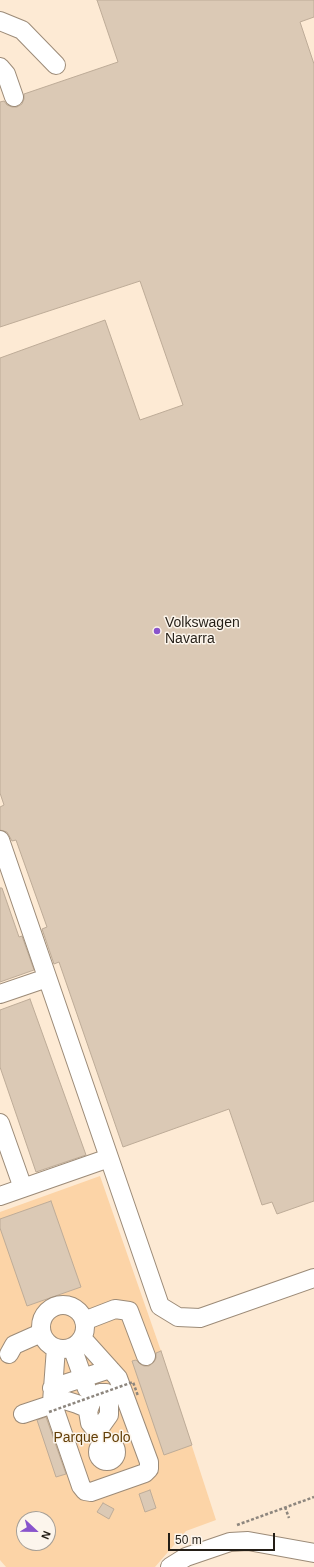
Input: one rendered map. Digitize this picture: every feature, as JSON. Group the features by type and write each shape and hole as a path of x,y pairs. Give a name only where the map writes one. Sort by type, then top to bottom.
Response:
{"lane":[{"path":"0,21 22,30 56,65"},
{"path":"0,67 6,74 14,97"},
{"path":"0,840 160,1306 178,1317 200,1318 314,1278"},
{"path":"0,994 47,978"},
{"path":"0,1123 23,1188"},
{"path":"0,1196 109,1158"},
{"path":"73,1338 110,1369 134,1402 141,1440 149,1462 148,1469 145,1474 91,1492 85,1491 81,1486 52,1402 73,1338 80,1313 73,1307 64,1305 55,1306 43,1317 41,1333 45,1340 73,1338 116,1308 129,1311 146,1356"},
{"path":"8,1354 14,1345 41,1333"},
{"path":"73,1338 90,1405 90,1423 105,1443 118,1483"},
{"path":"52,1402 83,1378 110,1369"},
{"path":"90,1405 100,1393 106,1393 109,1401 109,1415 105,1443"},
{"path":"23,1414 61,1399 77,1404 90,1405"},
{"path":"73,1463 105,1443 134,1402"},
{"path":"105,1443 141,1440"},
{"path":"170,1567 186,1557 230,1542 248,1541 314,1553"}],"path":[{"path":"52,1402 133,1382 134,1402"},
{"path":"230,1542 228,1536 236,1533 234,1526 314,1497"},
{"path":"285,1507 289,1518"}],"shaded area":[{"name":"Volkswagen Navarra","path":"0,0 314,0 314,1567 0,1567"}],"green space":[{"name":"Parque Polo","path":"100,1176 161,1351 216,1520 186,1531 155,1567 6,1567 0,1560 0,1212"}],"building":[{"name":"Volkswagen Navarra","path":"97,0 314,0 314,17 300,22 314,64 314,1201 277,1214 272,1202 262,1205 229,1109 123,1147 59,962 54,964 42,929 47,927 16,840 12,841 7,832 0,830 0,807 4,805 0,793 0,358 105,320 140,420 183,405 140,281 0,327 0,102 4,101 7,105 17,107 22,104 24,94 118,62"},
{"path":"0,888 2,888 19,937 22,936 34,970 0,982"},
{"path":"30,999 86,1155 36,1172 0,1067 0,1010"},
{"path":"51,1201 81,1287 27,1306 0,1228 0,1219"},
{"path":"161,1351 192,1445 164,1455 132,1361 136,1360 144,1366 149,1366 154,1362 156,1353"},
{"path":"46,1417 66,1474 56,1477 37,1420"},
{"path":"150,1490 156,1508 145,1512 139,1494"},
{"path":"103,1503 114,1509 109,1519 97,1512"}],"place":[{"name":"Volkswagen Navarra","path":"157,631"}]}
